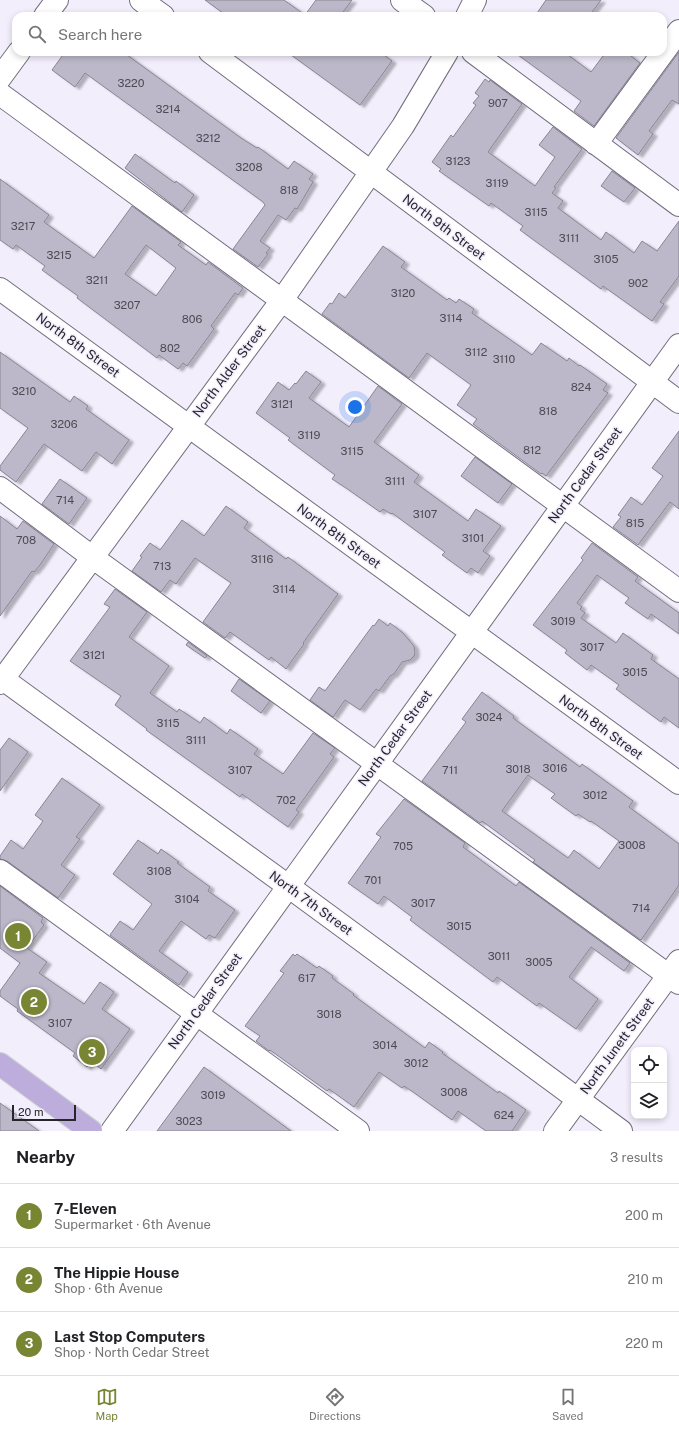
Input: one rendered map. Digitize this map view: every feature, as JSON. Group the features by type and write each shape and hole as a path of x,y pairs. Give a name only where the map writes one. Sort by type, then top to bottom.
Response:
{"main road":[{"path":"0,1064 91,1131"}],"street":[{"path":"48,12 57,0"},
{"path":"141,0 157,12"},
{"path":"402,0 418,12"},
{"path":"469,12 476,0"},
{"path":"667,47 679,31"},
{"path":"0,78 16,56"},
{"name":"North 9th Street","path":"215,56 679,402"},
{"name":"North Alder Street","path":"1,680 282,300 372,173 403,126 445,56"},
{"path":"478,56 679,205"},
{"path":"596,144 661,56"},
{"path":"0,94 679,591"},
{"name":"North 8th Street","path":"0,289 679,783"},
{"name":"North Cedar Street","path":"112,1131 679,345"},
{"path":"0,488 376,764 676,973"},
{"name":"North 7th Street","path":"1,680 288,886 578,1099 615,1129"},
{"path":"0,871 358,1131"},
{"name":"North Junett Street","path":"555,1131 676,973"}],"building":[{"path":"205,0 284,0 301,12 222,12"},
{"path":"316,0 352,0 343,12 307,12"},
{"path":"546,0 601,0 592,12 538,12"},
{"path":"679,52 679,104 672,100 649,131 653,134 638,155 616,138"},
{"path":"62,56 128,56 241,138 257,148 258,147 288,169 294,161 313,174 309,179 313,182 297,209 295,208 286,220 278,215 260,241 270,248 266,253 268,254 258,267 233,249 265,205 263,202 85,73 75,87 52,70"},
{"path":"293,56 385,56 392,61 360,105"},
{"path":"519,56 569,56 591,72 603,56 631,56 640,63 594,126 574,111 581,101"},
{"path":"485,79 489,82 490,80 522,104 488,152 535,186 555,157 539,145 553,127 582,149 554,187 556,188 552,193 563,201 558,208 601,240 606,232 634,253 642,241 657,251 679,221 679,276 660,302 664,304 652,321 603,286 601,289 520,230 523,226 491,203 489,206 439,171 441,169 432,162 451,135 453,137 476,105 473,103 479,96 475,93"},
{"path":"135,154 175,183 176,181 194,195 182,212 125,168"},
{"path":"612,171 635,188 624,202 601,186"},
{"path":"0,179 49,215 44,222 94,258 132,206 181,242 178,245 206,265 208,262 243,288 238,295 235,293 211,326 214,329 187,366 183,363 178,369 159,355 157,358 77,298 78,296 42,270 45,266 16,245 13,249 0,240","holes":["146,245 176,268 156,296 125,274"]},
{"path":"383,246 405,262 401,267 447,300 449,298 456,303 459,299 474,309 472,313 532,355 541,343 567,361 569,358 607,384 603,390 608,393 546,476 542,473 541,474 473,424 477,419 457,405 471,385 427,353 409,378 322,314 330,303 332,304 339,293 345,298"},
{"path":"0,352 70,402 74,396 88,406 86,409 129,440 112,464 96,452 82,471 44,444 16,482 0,470 0,466 28,428 0,408"},
{"path":"306,371 321,382 309,398 349,427 378,386 402,404 374,442 419,475 414,482 468,521 476,509 501,526 483,551 490,556 478,573 471,568 467,573 442,555 445,552 392,513 391,514 383,509 380,512 332,479 335,475 288,440 290,438 256,413 278,382 289,390 295,383 296,384"},
{"path":"679,431 679,509 670,502 638,545 613,527 621,517 618,515 631,497 642,505 663,476 652,468"},
{"path":"475,457 512,484 498,503 461,476"},
{"path":"60,479 87,498 69,524 42,504"},
{"path":"226,506 248,522 244,528 286,559 288,557 338,594 286,669 271,657 269,660 230,632 225,638 203,622 231,583 195,558 176,584 170,580 161,592 132,571 142,557 140,556 150,543 160,550 182,520 204,536"},
{"path":"0,516 17,529 23,521 54,544 40,565 34,572 32,571 0,616"},
{"path":"592,543 638,577 635,581 679,613 679,634 651,614 648,619 625,603 629,598 597,575 577,603 582,607 580,609 585,613 581,618 616,643 623,633 653,655 651,659 679,679 679,728 664,717 661,722 616,689 619,685 591,665 587,670 565,653 567,650 533,625 583,560 581,558"},
{"path":"115,589 147,612 129,637 169,666 150,693 177,712 179,709 200,723 204,717 227,734 230,729 258,749 254,754 283,774 313,733 335,748 330,754 334,757 296,810 299,812 288,827 242,794 240,797 146,730 147,729 115,705 121,696 70,661 110,607 104,604"},
{"path":"379,619 388,626 390,623 402,632 414,646 414,656 410,660 402,662 394,674 390,676 379,691 376,689 360,710 345,700 333,717 310,700 319,687 325,691 373,625 374,626"},
{"path":"188,642 207,656 205,658 186,645"},
{"path":"239,679 270,701 261,713 231,691"},
{"path":"482,692 514,716 513,718 580,767 582,764 633,801 629,807 679,844 679,885 641,940 533,862 535,860 482,821 480,823 422,781 466,722 462,719","holes":["528,775 555,794 551,798 576,816 578,814 590,822 591,821 619,841 599,869 574,850 568,858 502,811"]},
{"path":"9,738 28,752 0,791 0,750"},
{"path":"62,778 100,805 76,837 80,839 61,865 75,875 58,898 7,861 0,859 0,856 11,840 23,849 43,821 35,815"},
{"path":"404,799 465,843 463,847 516,886 519,882 630,963 624,971 591,947 569,977 598,999 576,1029 539,1003 537,1006 497,977 493,982 410,920 412,917 384,896 378,904 348,883 381,837 376,834"},
{"path":"138,840 158,854 161,849 179,862 177,863 210,887 208,891 235,910 215,938 209,935 206,939 181,921 159,951 188,972 179,985 110,935 120,921 133,930 152,904 113,874"},
{"path":"0,886 43,918 41,922 44,925 27,948 47,962 39,973 84,1004 100,982 114,992 102,1009 130,1029 101,1069 91,1061 87,1067 73,1056 75,1053 17,1011 18,1009 0,996 0,991 20,963 0,948"},
{"path":"293,954 295,956 297,954 317,968 319,966 333,976 332,978 354,994 353,995 425,1048 429,1042 498,1093 499,1091 526,1110 512,1131 486,1131 458,1111 452,1120 404,1086 402,1088 379,1072 354,1107 329,1089 327,1091 256,1041 260,1036 245,1026 284,973 280,971"},
{"path":"204,1067 291,1131 157,1131"},
{"path":"0,1103 39,1131 0,1131"}],"place":[{"name":"7-Eleven","path":"18,936"},
{"name":"The Hippie House","path":"34,1002"},
{"name":"Last Stop Computers","path":"92,1052"}]}
